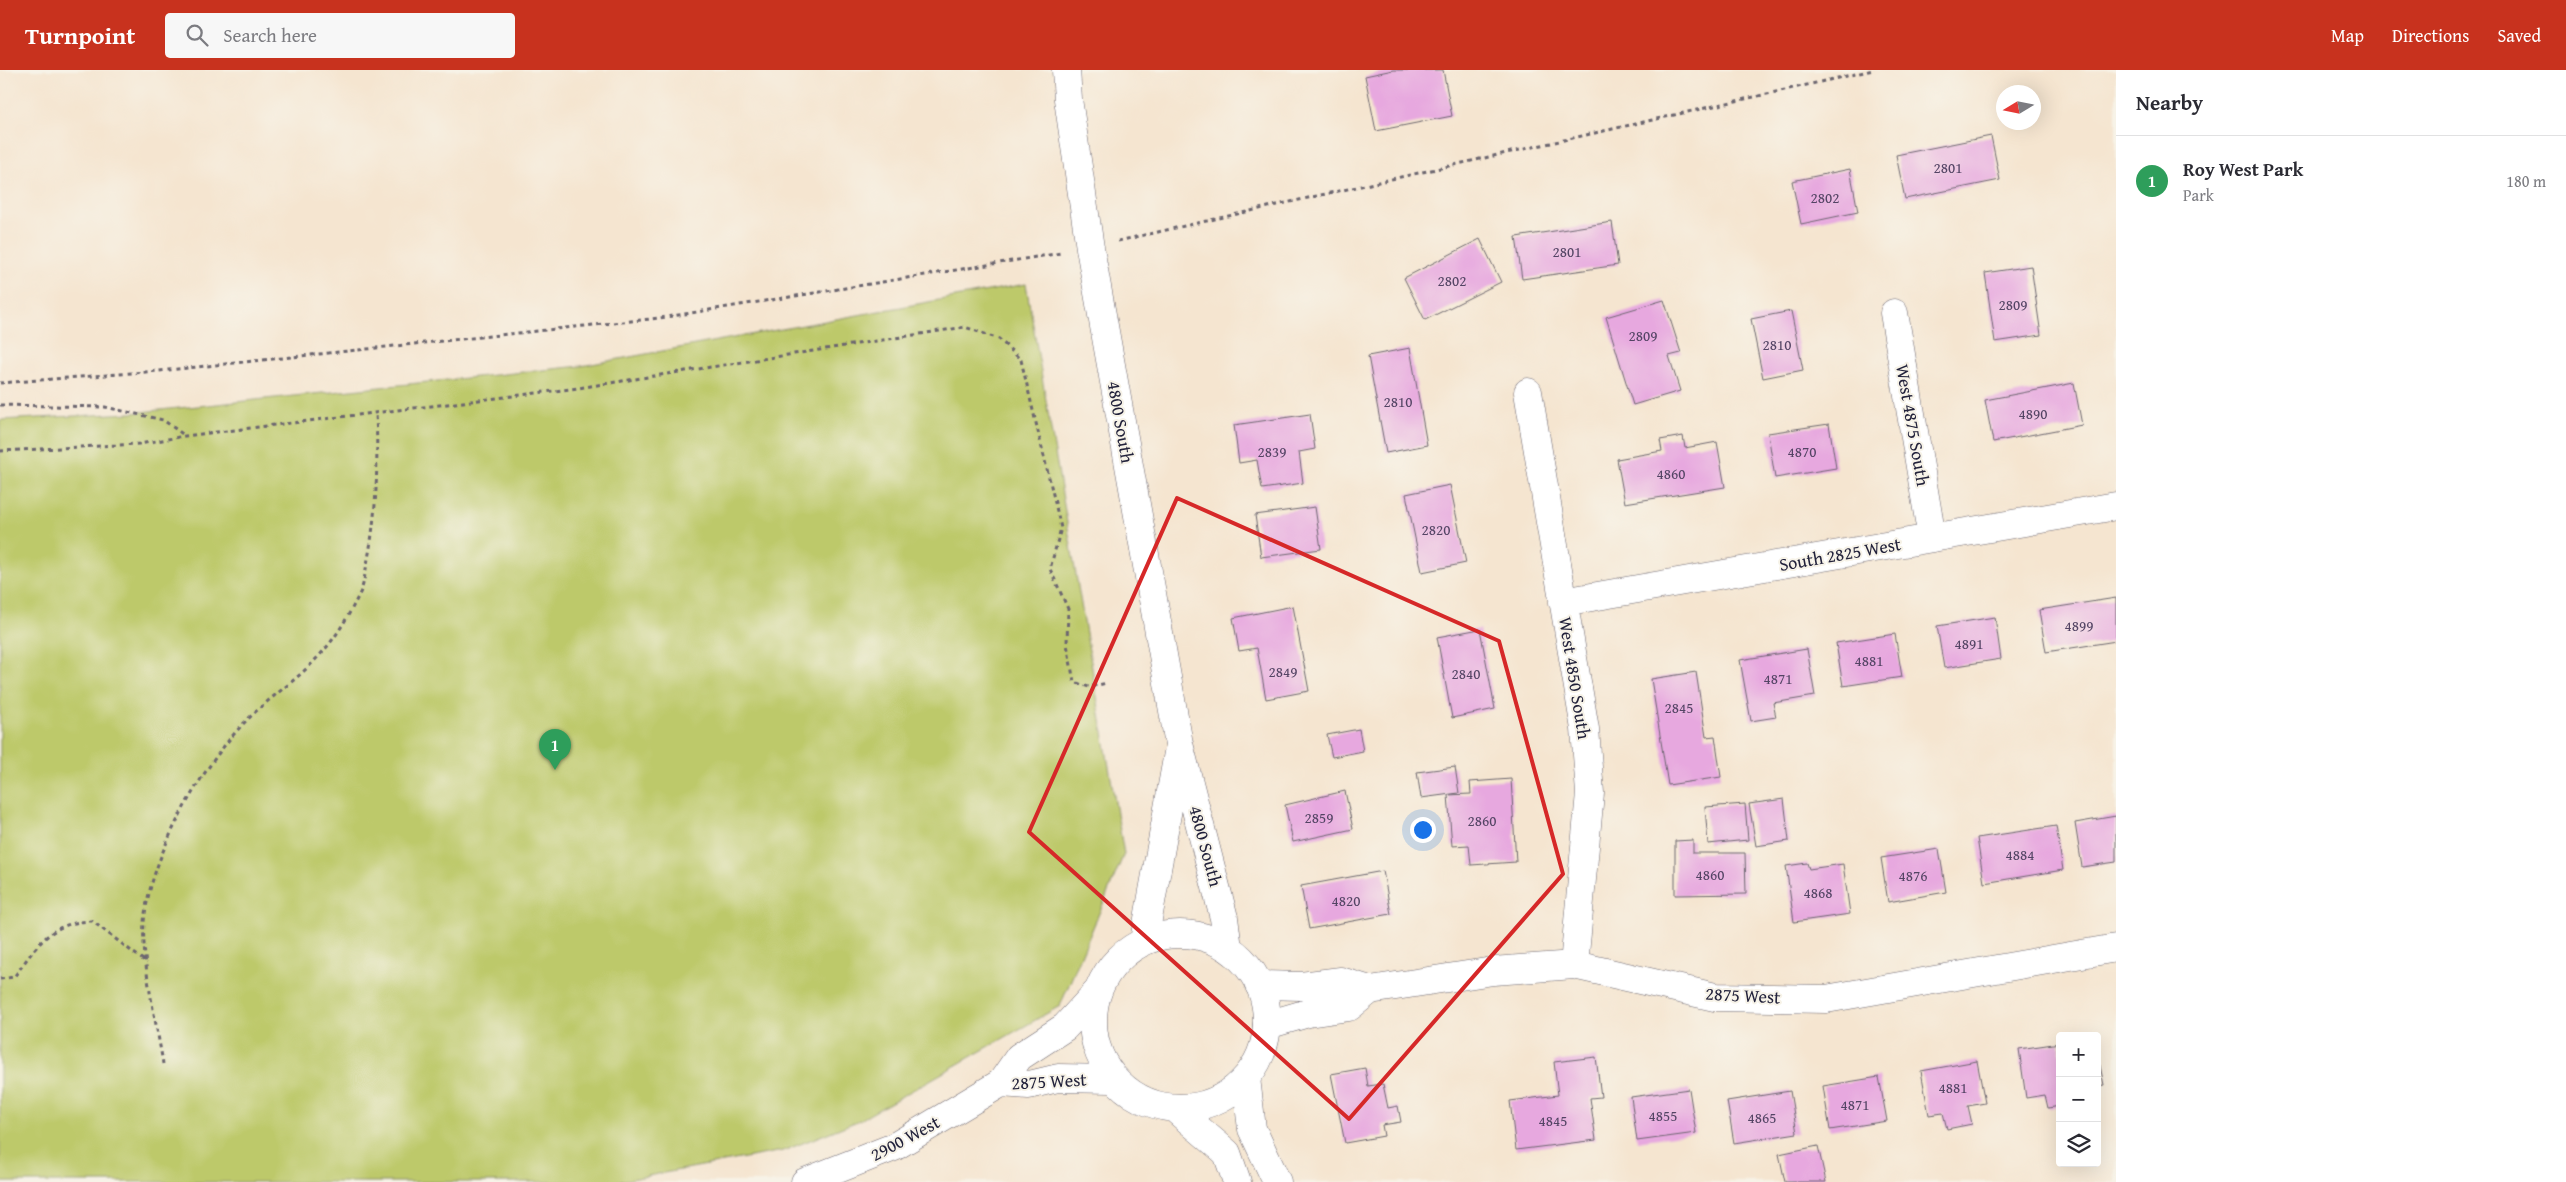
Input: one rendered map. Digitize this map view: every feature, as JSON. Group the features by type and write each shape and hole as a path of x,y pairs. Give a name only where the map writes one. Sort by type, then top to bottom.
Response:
{"street":[{"name":"4800 South","path":"1063,70 1090,248 1179,744 1224,918 1228,948"},
{"name":"West 4875 South","path":"1894,313 1932,538"},
{"name":"West 4850 South","path":"1528,392 1585,729 1590,793 1574,965"},
{"name":"South 2825 West","path":"1564,602 2116,506"},
{"name":"4800 South","path":"1144,941 1179,744"},
{"path":"1172,934 1202,936 1228,948 1247,964 1259,985 1265,1003 1267,1025 1257,1061 1246,1078 1226,1095 1201,1106 1174,1108 1150,1103 1127,1091 1112,1079 1096,1048 1092,1020 1097,992 1108,971 1124,953 1144,941 1172,934"},
{"name":"2875 West","path":"1259,985 1300,986 1341,981 1370,990 1493,971 1574,965 1715,997 1826,998 2116,948"},
{"path":"1267,1025 1308,1013 1349,1007 1370,990"},
{"name":"2875 West","path":"1001,1083 1019,1057 1065,1027 1097,992"},
{"name":"2875 West","path":"1001,1083 1029,1085 1058,1078 1112,1079"},
{"path":"1246,1078 1252,1128 1277,1182"},
{"name":"2900 West","path":"805,1182 894,1147 1001,1083"},
{"path":"1174,1108 1227,1153 1237,1182"}],"path":[{"path":"1131,238 1873,70"},
{"path":"0,383 159,372 660,318 1036,257"},
{"path":"0,451 139,444 185,436 578,388 965,327 999,339 1021,360 1061,528 1050,569 1068,609 1067,644 1074,682 1089,687 1107,683"},
{"path":"0,405 105,407 163,420 185,436"},
{"path":"163,1064 147,964 144,922 153,880 174,826 213,759 246,722 316,659 340,630 361,591 373,535 378,466 376,413"},
{"path":"0,979 14,977 43,938 58,928 77,921 92,921 147,964"}],"highlighted area":[{"path":"1177,498 1499,641 1563,874 1349,1119 1029,832"}],"green space":[{"path":"1026,284 1124,854 1060,1006 860,1120 783,1151 615,1182 0,1182 0,420 131,413 581,366"}],"building":[{"path":"1393,70 1443,70 1452,116 1376,131 1365,76"},
{"path":"1991,136 2000,180 1905,199 1896,155"},
{"path":"1850,169 1858,212 1801,224 1792,181"},
{"path":"1612,222 1618,265 1522,279 1516,237"},
{"path":"1480,239 1501,282 1425,320 1404,278"},
{"path":"2031,266 2041,335 1995,342 1985,273"},
{"path":"1664,300 1681,353 1669,356 1680,391 1633,405 1606,317"},
{"path":"1791,311 1803,370 1763,378 1751,319"},
{"path":"1410,348 1427,445 1386,453 1368,356"},
{"path":"2074,383 2082,425 1993,442 1985,400"},
{"path":"1310,414 1315,449 1299,452 1303,483 1262,489 1257,460 1239,463 1234,425"},
{"path":"1829,424 1836,468 1775,478 1768,433"},
{"path":"1683,436 1685,448 1717,442 1725,487 1625,503 1617,459 1662,451 1660,440"},
{"path":"1450,485 1466,563 1422,572 1406,494"},
{"path":"1315,507 1321,549 1261,557 1255,515"},
{"path":"2116,598 2116,641 2046,652 2039,610"},
{"path":"1293,606 1309,691 1266,699 1257,648 1239,651 1233,618"},
{"path":"1995,617 2001,659 1944,668 1937,626"},
{"path":"1480,629 1495,709 1452,718 1437,637"},
{"path":"1895,634 1902,677 1843,686 1836,643"},
{"path":"1807,649 1815,696 1773,703 1776,717 1751,721 1740,660"},
{"path":"1696,672 1706,737 1715,736 1721,777 1668,785 1651,679"},
{"path":"1359,729 1363,751 1332,757 1327,735"},
{"path":"1455,767 1459,793 1421,798 1417,772"},
{"path":"1511,779 1516,862 1471,865 1469,845 1452,846 1448,795 1471,794 1470,782"},
{"path":"1345,791 1353,829 1293,842 1285,805"},
{"path":"1784,799 1789,841 1756,846 1749,804"},
{"path":"1745,804 1748,840 1708,844 1705,807"},
{"path":"2116,816 2116,862 2082,867 2075,823"},
{"path":"2056,826 2063,870 1984,883 1977,838"},
{"path":"1693,840 1693,853 1745,853 1746,894 1675,895 1675,841"},
{"path":"1939,849 1946,892 1888,902 1881,858"},
{"path":"1807,863 1809,869 1843,864 1850,914 1794,922 1786,866"},
{"path":"1383,871 1391,914 1309,929 1301,886"},
{"path":"2056,1044 2056,1107 2048,1108 2045,1095 2026,1098 2019,1049"},
{"path":"1596,1057 1601,1097 1590,1098 1596,1140 1516,1150 1510,1101 1558,1095 1554,1062"},
{"path":"1977,1061 1985,1103 1968,1106 1972,1124 1947,1129 1943,1113 1929,1115 1921,1071"},
{"path":"1365,1068 1368,1086 1383,1084 1388,1108 1398,1106 1401,1122 1382,1125 1384,1136 1345,1143 1331,1074"},
{"path":"2101,1070 2104,1085 2101,1085"},
{"path":"1879,1077 1887,1121 1830,1130 1823,1086"},
{"path":"1689,1089 1696,1133 1637,1141 1631,1097"},
{"path":"1790,1091 1797,1133 1734,1143 1727,1101"},
{"path":"1818,1146 1826,1182 1785,1182 1779,1154"}],"place":[{"name":"Roy West Park","path":"555,770"}]}
